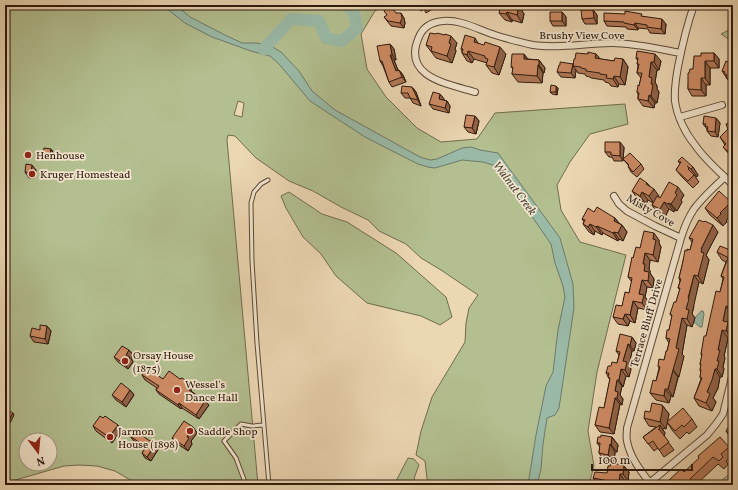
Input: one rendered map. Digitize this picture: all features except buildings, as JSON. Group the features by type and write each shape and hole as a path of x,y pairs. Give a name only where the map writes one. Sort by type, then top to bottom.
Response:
{"street":[{"path":"694,5 681,53 675,90 676,101 680,117 690,139 697,149 733,185"},
{"name":"Brushy View Cove","path":"475,92 438,81 427,76 420,68 416,60 415,51 419,36 427,26 435,22 447,21 460,23 533,45 564,46 618,43 681,53"},
{"path":"680,117 722,105"},
{"name":"Terrace Bluff Drive","path":"648,484 631,453 627,440 627,428 686,224 694,210 706,195 725,177"},
{"name":"Misty Cove","path":"614,196 624,209 681,238"},
{"path":"648,484 707,435 716,424 723,414 733,374"}],"lane":[{"path":"268,180 260,184 254,192 252,203 252,261 256,343 269,485"},
{"path":"246,485 236,458 224,440 241,424 252,426 263,425"}],"shaded area":[{"path":"5,5 383,5 375,11 361,34 367,69 386,97 417,128 441,142 477,139 495,113 625,104 628,124 590,134 570,162 557,185 561,210 580,242 626,255 597,372 588,431 594,466 589,485 431,485 427,479 425,461 416,455 421,431 432,397 465,342 466,323 469,308 478,295 421,258 406,244 379,231 368,220 313,191 289,181 256,158 235,136 228,135 227,140 258,485 139,485 115,471 97,466 79,465 58,468 58,432 18,432 18,472 43,472 5,483","holes":["238,101 244,103 242,117 234,115"]},
{"path":"733,28 733,42 721,34"},
{"path":"289,192 322,214 347,222 396,253 446,297 452,317 440,325 421,316 367,303 336,276 321,254 303,237 286,208 281,196"},
{"path":"408,458 414,459 419,465 414,479 420,485 394,485"},
{"path":"733,471 733,485 716,485"}],"water":[{"name":"Walnut Creek","path":"162,5 176,5 190,17 242,43 257,43 271,46 281,52 299,71 312,91 335,110 420,157 430,160 437,159 462,148 471,147 498,153 560,238 573,284 574,308 559,408 555,415 547,418 541,469 537,485 528,485 546,386 553,372 558,330 565,297 551,244 502,172 493,165 483,162 462,160 435,168 418,164 365,137 310,101 279,64 270,56 212,37 185,23"},
{"path":"701,311 703,311 704,314 702,327 700,327 694,322 694,319"}],"waterway":[{"path":"264,49 291,19 319,21 326,38 342,41 357,28 354,11 345,5"}],"place":[{"name":"Henhouse","path":"28,155"},
{"name":"Kruger Homestead","path":"32,174"},
{"name":"Orsay House (1875)","path":"125,361"},
{"name":"Wessel's Dance Hall","path":"177,390"},
{"name":"Saddle Shop","path":"190,431"},
{"name":"Jarmon House (1898)","path":"110,437"}]}
